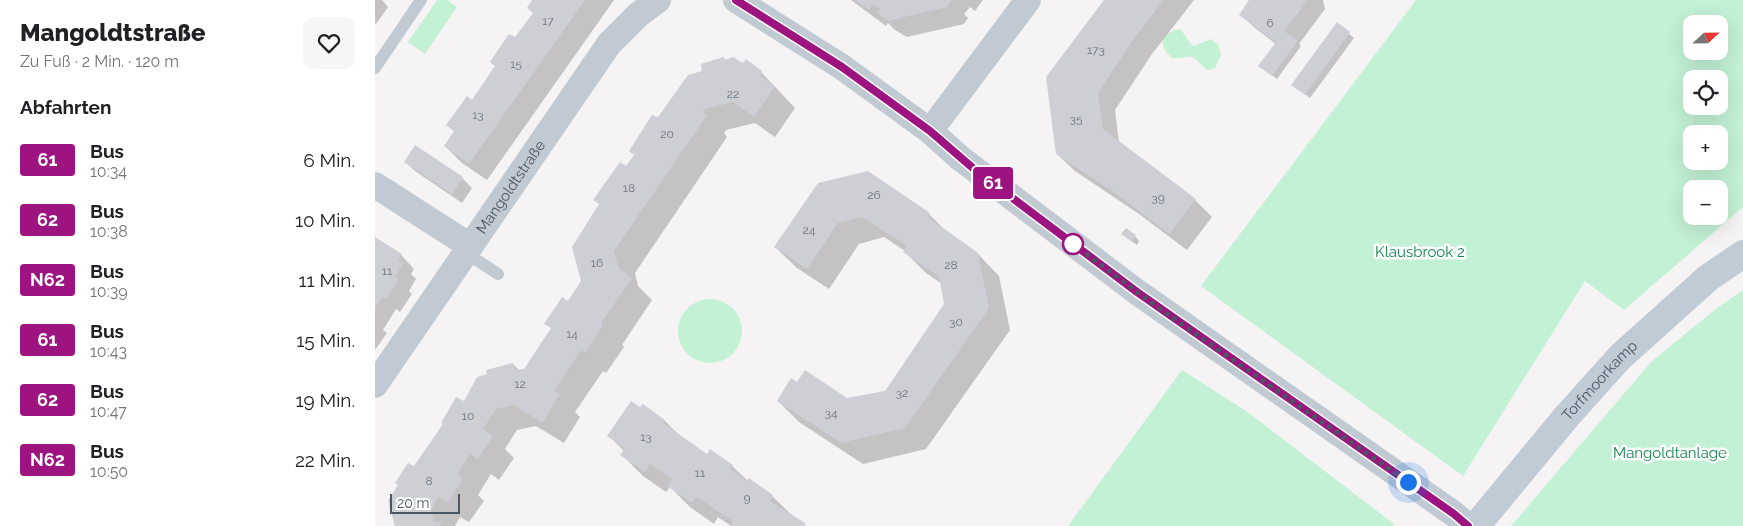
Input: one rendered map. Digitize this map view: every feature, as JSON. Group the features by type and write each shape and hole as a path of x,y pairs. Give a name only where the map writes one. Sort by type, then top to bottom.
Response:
{"street":[{"name":"Mangoldtstraße","path":"375,385 609,44 638,15 659,0"},
{"path":"736,0 842,67 930,131 960,158 1143,297 1469,526"},
{"path":"930,131 1028,0"},
{"path":"375,185 468,250"},
{"name":"Torfmoorkamp","path":"1476,526 1567,416 1620,357 1708,278 1743,254"}],"lane":[{"path":"375,68 421,0"},
{"path":"468,250 497,274"}],"green space":[{"path":"437,0 447,0 457,7 425,54 408,42"},
{"name":"Klausbrook 2","path":"1416,0 1743,0 1743,207 1728,220 1728,180 1683,180 1683,225 1722,225 1624,310 1585,281 1463,476 1201,286"},
{"path":"1180,29 1194,46 1211,39 1219,46 1221,55 1215,68 1208,70 1192,57 1172,58 1166,52 1162,43 1165,37 1171,32"},
{"name":"Mangoldtanlage","path":"1743,290 1743,526 1511,526 1651,362 1717,308"},
{"path":"710,299 722,301 733,308 740,319 742,331 740,343 733,354 722,361 710,363 698,361 687,354 680,343 678,331 680,319 687,308 698,301"},
{"path":"1182,370 1246,411 1394,524 1393,526 1068,526"}],"building":[{"path":"532,0 585,0 469,164 444,146 454,131 446,125 467,96 472,100 495,66 490,62 509,34 515,37 533,13 527,8"},
{"path":"855,0 952,0 947,7 888,21 877,13 880,9 873,4 869,10"},
{"path":"1104,0 1164,0 1135,37 1098,93 1103,129 1196,199 1169,234 1121,197 1056,154 1046,77"},
{"path":"1249,0 1308,0 1284,31 1298,41 1272,76 1258,66 1276,42 1239,15"},
{"path":"1337,22 1350,32 1305,95 1291,85"},
{"path":"724,57 725,60 733,57 743,63 746,59 762,71 760,76 775,86 754,117 733,102 705,109 703,112 707,115 614,251 618,267 632,278 601,323 603,325 585,353 581,350 554,391 560,394 542,423 514,405 496,409 483,429 493,436 478,459 470,454 457,474 463,479 448,502 438,497 431,511 434,522 440,521 441,526 395,526 388,501 398,485 395,483 408,463 414,466 443,424 441,423 456,397 464,401 477,377 487,374 486,370 513,363 515,370 524,369 551,328 544,324 562,297 568,301 581,281 572,247 599,204 593,200 620,162 626,166 634,155 629,151 652,115 658,117 688,75 702,71 701,64"},
{"path":"415,145 463,177 452,194 404,162"},
{"path":"868,171 930,213 928,217 978,253 989,308 905,428 841,443 777,401 791,378 797,382 805,370 847,398 885,391 944,304 939,277 903,252 907,246 862,217 838,223 807,269 774,247 818,183"},
{"path":"1126,228 1136,235 1131,241 1121,234"},
{"path":"375,237 402,254 398,260 403,264 395,277 399,279 392,290 386,299 382,297 375,308"},
{"path":"631,401 640,407 643,404 665,420 663,423 707,454 710,449 733,465 730,469 746,481 749,478 773,495 770,501 805,523 805,526 731,526 733,521 697,497 692,503 667,486 672,479 650,464 645,472 620,455 625,448 607,436"}],"bus line":[{"name":"61","path":"736,0 842,67 930,131 974,169 1156,306 1173,316 1316,419 1454,514 1468,526"}],"route":[{"path":"1073,244 1156,306 1173,316 1316,419 1408,482"}]}
